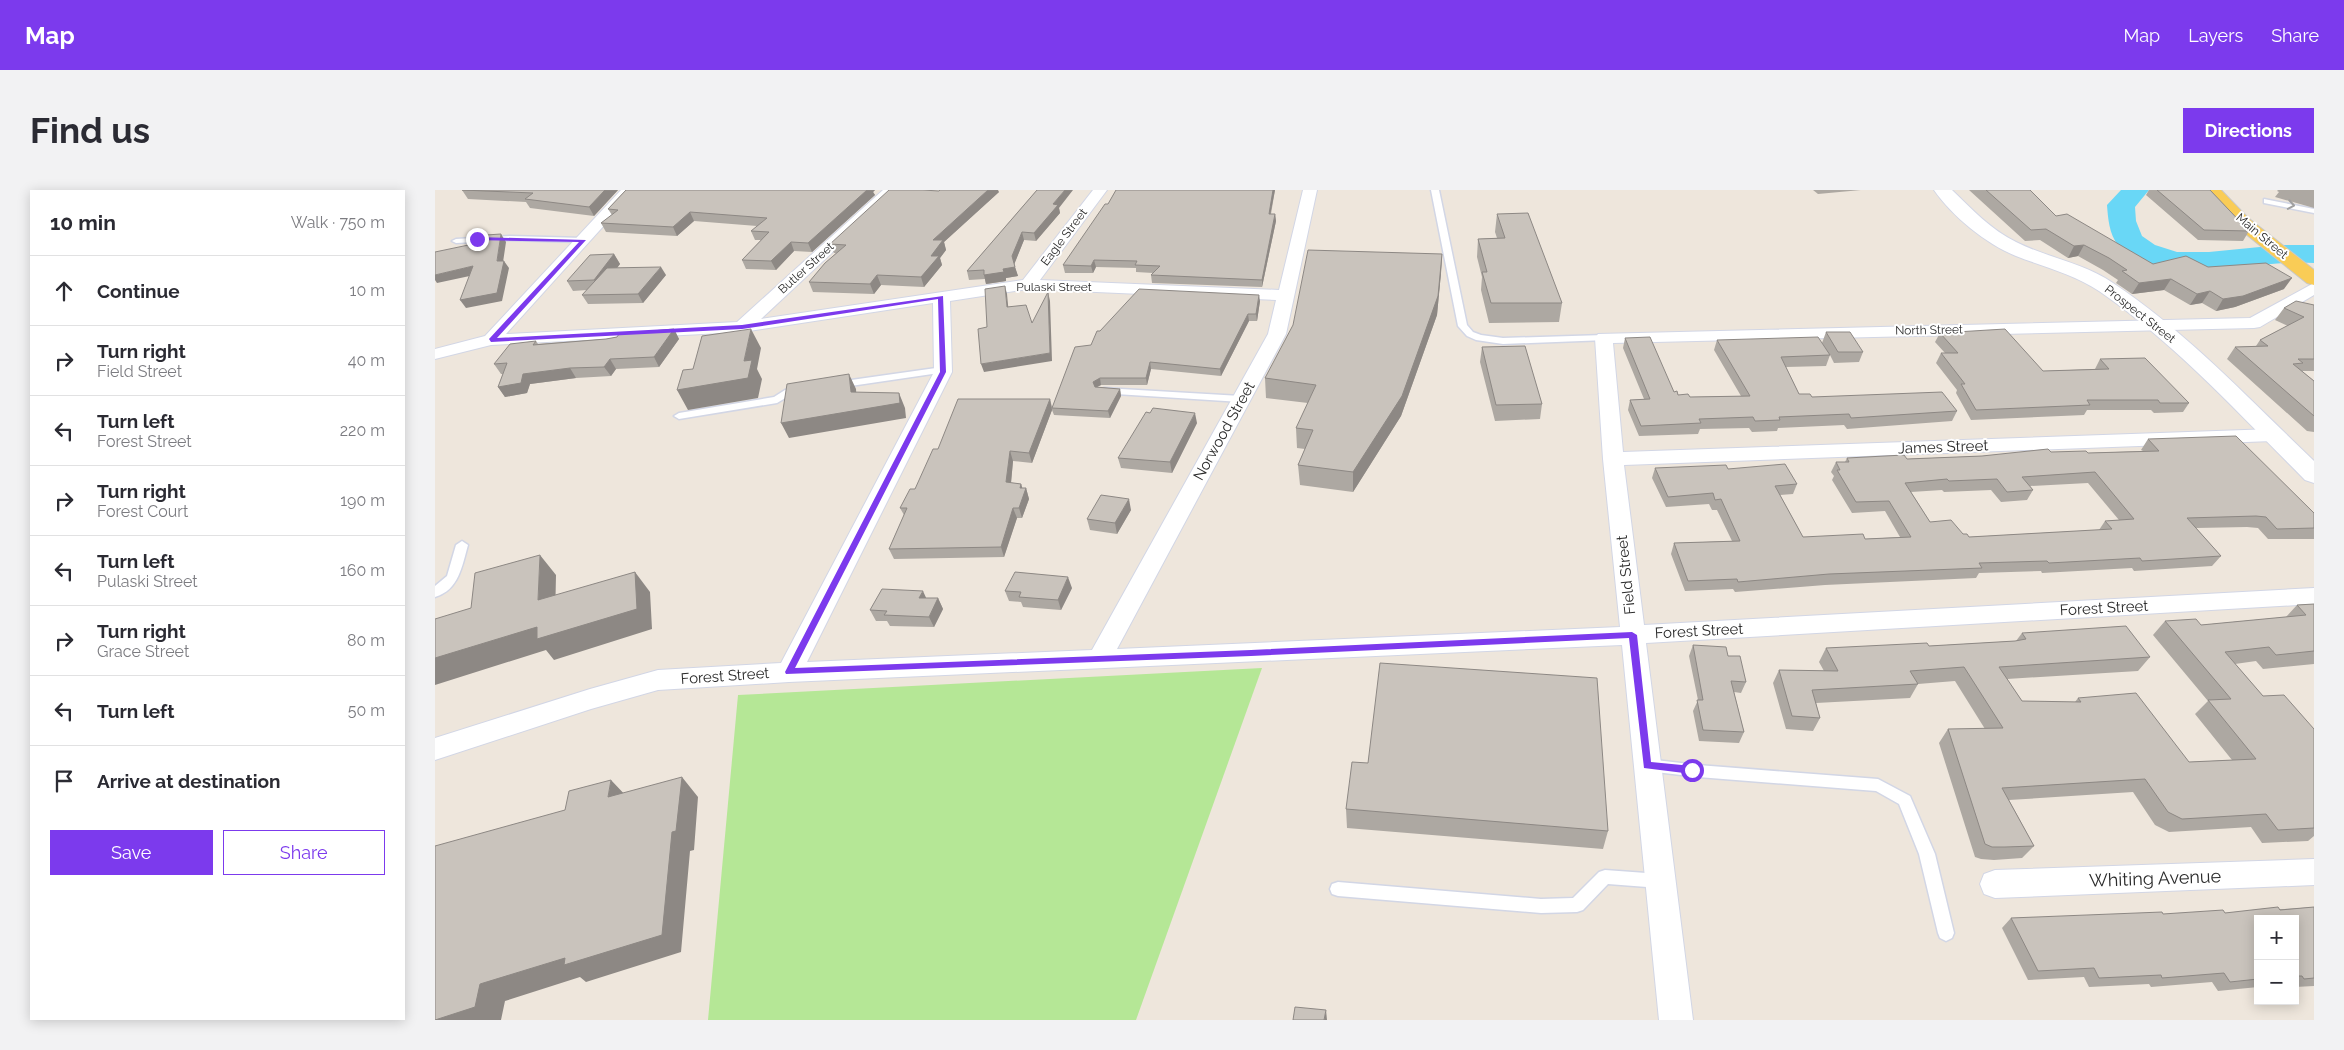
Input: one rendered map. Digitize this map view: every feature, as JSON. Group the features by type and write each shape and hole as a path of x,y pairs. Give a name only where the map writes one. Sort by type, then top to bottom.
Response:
{"main road":[{"name":"Prospect Street","path":"1942,190 1986,233 2009,246 2078,270 2105,286 2156,324 2314,474"},
{"name":"Main Street","path":"2212,190 2242,222 2314,279"}],"street":[{"path":"491,340 629,190"},
{"name":"Butler Street","path":"742,327 892,190"},
{"name":"Eagle Street","path":"1028,284 1100,190"},
{"name":"Norwood Street","path":"1100,658 1277,334 1310,190"},
{"name":"Pulaski Street","path":"435,354 491,340 742,327 1028,284 1287,295"},
{"name":"North Street","path":"1604,338 2253,323 2314,288"},
{"path":"789,672 932,396 943,370 941,297"},
{"name":"Field Street","path":"1604,338 1613,459 1676,1020"},
{"name":"James Street","path":"1613,459 2273,435"},
{"name":"Forest Street","path":"435,749 590,699 658,680 789,672 1632,635 2314,596"},
{"name":"Whiting Avenue","path":"1995,884 2314,872"}],"lane":[{"path":"1435,190 1463,326 1470,334 1479,338 1503,341 1604,338"},
{"path":"2267,201 2314,211"},
{"path":"456,241 510,238 583,240"},
{"path":"827,386 943,370"},
{"path":"679,416 777,400 789,392 808,389"},
{"path":"1101,390 1241,399"},
{"path":"435,593 453,578 462,545"},
{"path":"1647,765 1698,771 1878,785 1905,800 1927,854 1946,933"},
{"path":"1337,889 1541,906 1577,905 1605,877 1660,881"}],"green space":[{"path":"1262,668 1136,1020 708,1020 738,695"}],"building":[{"path":"462,190 605,190 589,207 525,199 533,193"},
{"path":"626,190 867,190 808,243 791,242 771,261 742,260 769,232 751,231 767,218 690,212 673,227 601,223 618,210 608,209"},
{"path":"889,190 988,190 933,240 943,240 931,256 939,256 921,277 877,275 870,284 809,282 825,263 846,245 830,244"},
{"path":"1037,190 1065,190 1053,204 1058,205 1034,233 1022,232 1012,256 1015,267 1003,269 1004,272 984,275 984,270 967,271"},
{"path":"1116,190 1273,190 1269,214 1275,214 1262,280 1151,275 1160,266 1135,265 1137,261 1094,260 1091,266 1063,265 1105,204 1108,204"},
{"path":"1986,190 2030,190 2056,216 2067,214 2153,264 2186,256 2208,267 2266,263 2292,278 2243,296 2223,299 2210,291 2197,294 2171,279 2139,283 2122,271 2127,270 2084,245 2074,246 2046,229 2031,230"},
{"path":"2157,190 2210,190 2249,231 2204,230"},
{"path":"1528,213 1562,303 1491,303 1482,272 1487,272 1478,239 1505,238 1497,214"},
{"path":"501,234 497,261 504,261 497,293 460,300 473,266 435,275 435,252 478,243 486,235"},
{"path":"1308,250 1442,254 1438,296 1402,396 1353,472 1298,465 1313,430 1296,428 1316,385 1265,378 1293,325"},
{"path":"614,254 594,280 567,281 590,255"},
{"path":"661,267 638,294 582,295 607,268"},
{"path":"1005,286 1007,307 1026,305 1032,323 1048,292 1050,353 981,364 978,329 987,327 985,289"},
{"path":"1139,289 1259,295 1256,314 1248,314 1220,369 1150,362 1146,378 1100,378 1093,382 1095,387 1120,389 1108,411 1052,408 1075,347 1091,345 1097,331 1100,331"},
{"path":"2296,301 2314,305 2314,359 2298,359 2303,363 2293,364 2314,381 2314,416 2235,347 2268,346 2260,340 2304,317 2284,308"},
{"path":"674,329 654,357 610,359 604,367 570,368 523,374 521,383 498,387 507,363 494,364 510,344 536,341 533,345 606,339 617,337 619,334"},
{"path":"751,329 744,361 752,360 748,378 677,390 683,370 693,369 702,336"},
{"path":"2005,329 2043,371 2109,369 2100,359 2145,358 2189,403 2160,403 2158,400 2087,400 2090,405 1976,410 1961,384 1965,384 1941,353 1958,353 1940,333"},
{"path":"1826,332 1850,332 1863,352 1838,352"},
{"path":"1650,337 1674,392 1677,391 1678,395 1688,394 1690,397 1750,396 1717,340 1818,337 1830,355 1781,357 1799,394 1810,394 1812,397 1942,392 1957,411 1851,418 1849,414 1779,417 1780,420 1755,421 1753,417 1699,419 1701,423 1641,426 1630,400 1650,399 1625,338"},
{"path":"1525,346 1542,404 1496,405 1482,347"},
{"path":"849,374 851,392 899,393 900,403 781,423 787,384"},
{"path":"958,399 1050,399 1029,453 1010,451 1006,482 1021,484 1020,488 1026,488 1019,508 1013,508 1001,547 889,549 907,508 900,508 910,489 915,489 933,449 938,449"},
{"path":"1153,408 1195,413 1170,462 1118,458 1146,412 1150,413"},
{"path":"2236,436 2314,513 2314,528 2277,529 2266,517 2256,516 2187,518 2221,556 2142,561 2140,558 2049,563 2047,561 1979,563 1982,568 1829,574 1738,582 1737,579 1688,581 1674,543 1740,541 1721,499 1715,500 1713,493 1668,497 1655,468 1726,465 1728,469 1785,464 1797,484 1775,486 1803,537 1863,534 1865,539 1911,537 1889,501 1856,502 1837,470 1840,470 1836,462 1849,462 1847,458 1904,455 1907,459 1982,456 2048,449 2051,452 2086,451 2088,453 2159,451 2148,439","holes":["2095,472 2134,519 2105,521 2112,529 1969,537 1967,534 1963,534 1951,520 1930,522 1905,483 1947,479 1949,481 1997,479 2007,492 2033,490 2022,477"]},
{"path":"1101,495 1129,499 1115,523 1087,519"},
{"path":"540,555 538,600 635,572 637,609 537,639 537,627 435,658 435,619 471,608 475,573"},
{"path":"1015,572 1068,577 1058,600 1019,597 1021,592 1005,591"},
{"path":"882,589 923,591 919,598 938,598 929,617 884,615 887,611 870,610"},
{"path":"2314,604 2314,651 2276,655 2269,647 2225,652 2263,696 2284,695 2314,729 2314,828 2278,830 2266,814 2182,819 2168,812 2145,779 2002,788 2034,846 1992,847 1985,844 1948,729 2003,728 1964,667 1910,671 1918,684 1812,690 1820,718 1792,716 1779,670 1838,671 1826,648 1927,643 1929,646 2015,641 2026,639 2022,633 2126,626 2150,657 1999,667 2022,701 2081,702 2078,698 2136,693 2189,762 2256,759 2208,700 2231,699 2165,621 2196,619 2201,625 2306,615 2297,605"},
{"path":"1693,645 1726,647 1728,656 1740,656 1746,682 1731,681 1744,732 1703,730 1697,700 1703,700"},
{"path":"1380,663 1597,678 1608,831 1346,809 1352,762 1368,763"},
{"path":"682,777 676,831 672,832 662,935 564,965 565,958 480,984 475,1007 435,1020 435,846 565,810 569,791 611,780 608,797"},
{"path":"2278,907 2280,910 2314,907 2314,978 2304,979 2302,976 2299,976 2299,915 2254,915 2254,979 2230,982 2224,973 2162,978 2161,975 2099,978 2094,968 2038,971 2011,918 2162,912 2163,914 2223,910 2225,913"},
{"path":"1295,1007 1326,1010 1324,1020 1293,1020"}],"waterway":[{"path":"2136,190 2121,205 2122,221 2129,240 2145,251 2161,258 2193,262 2280,253 2314,254"}],"route":[{"path":"477,239 583,240 491,340 742,327 941,297 944,340 943,372 789,672 1632,635 1647,765 1692,770"}]}
